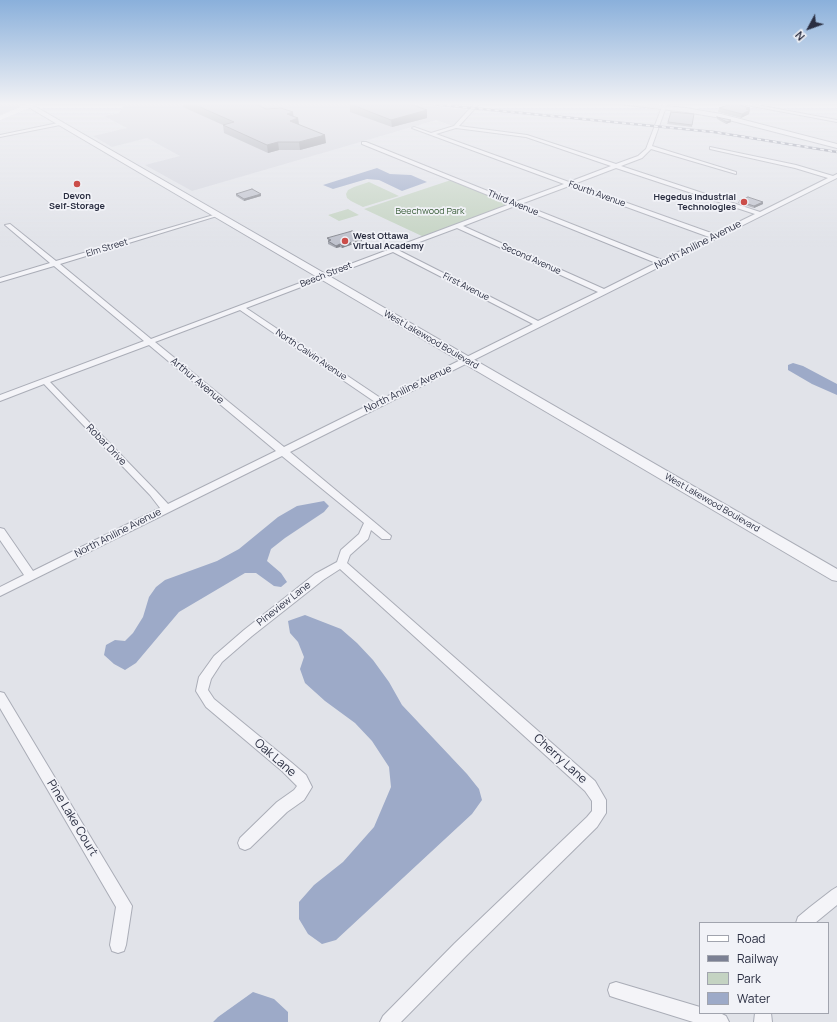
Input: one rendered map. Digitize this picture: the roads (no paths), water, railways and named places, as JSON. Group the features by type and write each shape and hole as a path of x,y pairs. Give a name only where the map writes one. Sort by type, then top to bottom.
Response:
{"street":[{"name":"West Lakewood Boulevard","path":"105,152 837,576"},
{"name":"Third Avenue","path":"386,152 662,263"},
{"name":"Fourth Avenue","path":"480,152 713,236"},
{"path":"574,152 760,214"},
{"name":"Beech Street","path":"0,398 46,382 640,157 646,152"},
{"path":"664,152 734,173"},
{"path":"728,152 835,177"},
{"name":"North Aniline Avenue","path":"0,592 281,451 605,292 713,236 835,177"},
{"name":"Elm Street","path":"0,280 214,215"},
{"name":"Arthur Avenue","path":"8,225 386,536"},
{"name":"Second Avenue","path":"458,226 605,292"},
{"name":"First Avenue","path":"394,250 538,324"},
{"name":"North Calvin Avenue","path":"241,308 381,402"},
{"name":"Robar Drive","path":"46,382 153,493 166,509"},
{"name":"Pineview Lane","path":"202,691 205,677 218,659 248,633 307,587 341,564 345,553 364,536 369,522"},
{"path":"0,532 31,577"},
{"name":"Cherry Lane","path":"341,564 360,579 590,786 599,800 599,813 592,822 389,1022"},
{"name":"Oak Lane","path":"202,691 210,702 287,767 301,780 305,787 245,843"},
{"name":"Pine Lake Court","path":"0,697 124,906 118,945"},
{"path":"805,922 837,895"},
{"path":"616,990 720,1022"}],"water":[{"path":"377,168 390,174 411,175 427,182 402,191 379,180 367,179 333,189 323,185"},
{"path":"793,363 803,366 837,384 837,395 812,384 788,370 788,365"},
{"path":"324,501 329,506 324,512 271,549 267,561 281,573 287,582 281,587 274,586 256,573 245,573 179,612 136,663 125,670 114,664 104,655 106,645 115,640 125,641 133,633 143,617 149,597 156,587 165,580 217,561 239,549 278,517 297,506"},
{"path":"305,615 341,629 357,643 373,660 389,682 402,705 467,774 479,789 482,800 472,814 336,940 322,944 308,934 299,919 299,902 314,885 343,862 374,827 391,787 389,767 372,741 355,723 325,701 305,683 300,669 304,657 298,642 290,633 288,621"},
{"path":"253,992 274,999 288,1012 288,1022 213,1022 218,1017"}],"place":[{"name":"Devon Self-Storage","path":"77,184"},
{"name":"Hegedus Industrial Technologies","path":"744,202"},
{"name":"West Ottawa Virtual Academy","path":"345,241"}],"park label":[{"name":"Beechwood Park","path":"430,211"}]}
